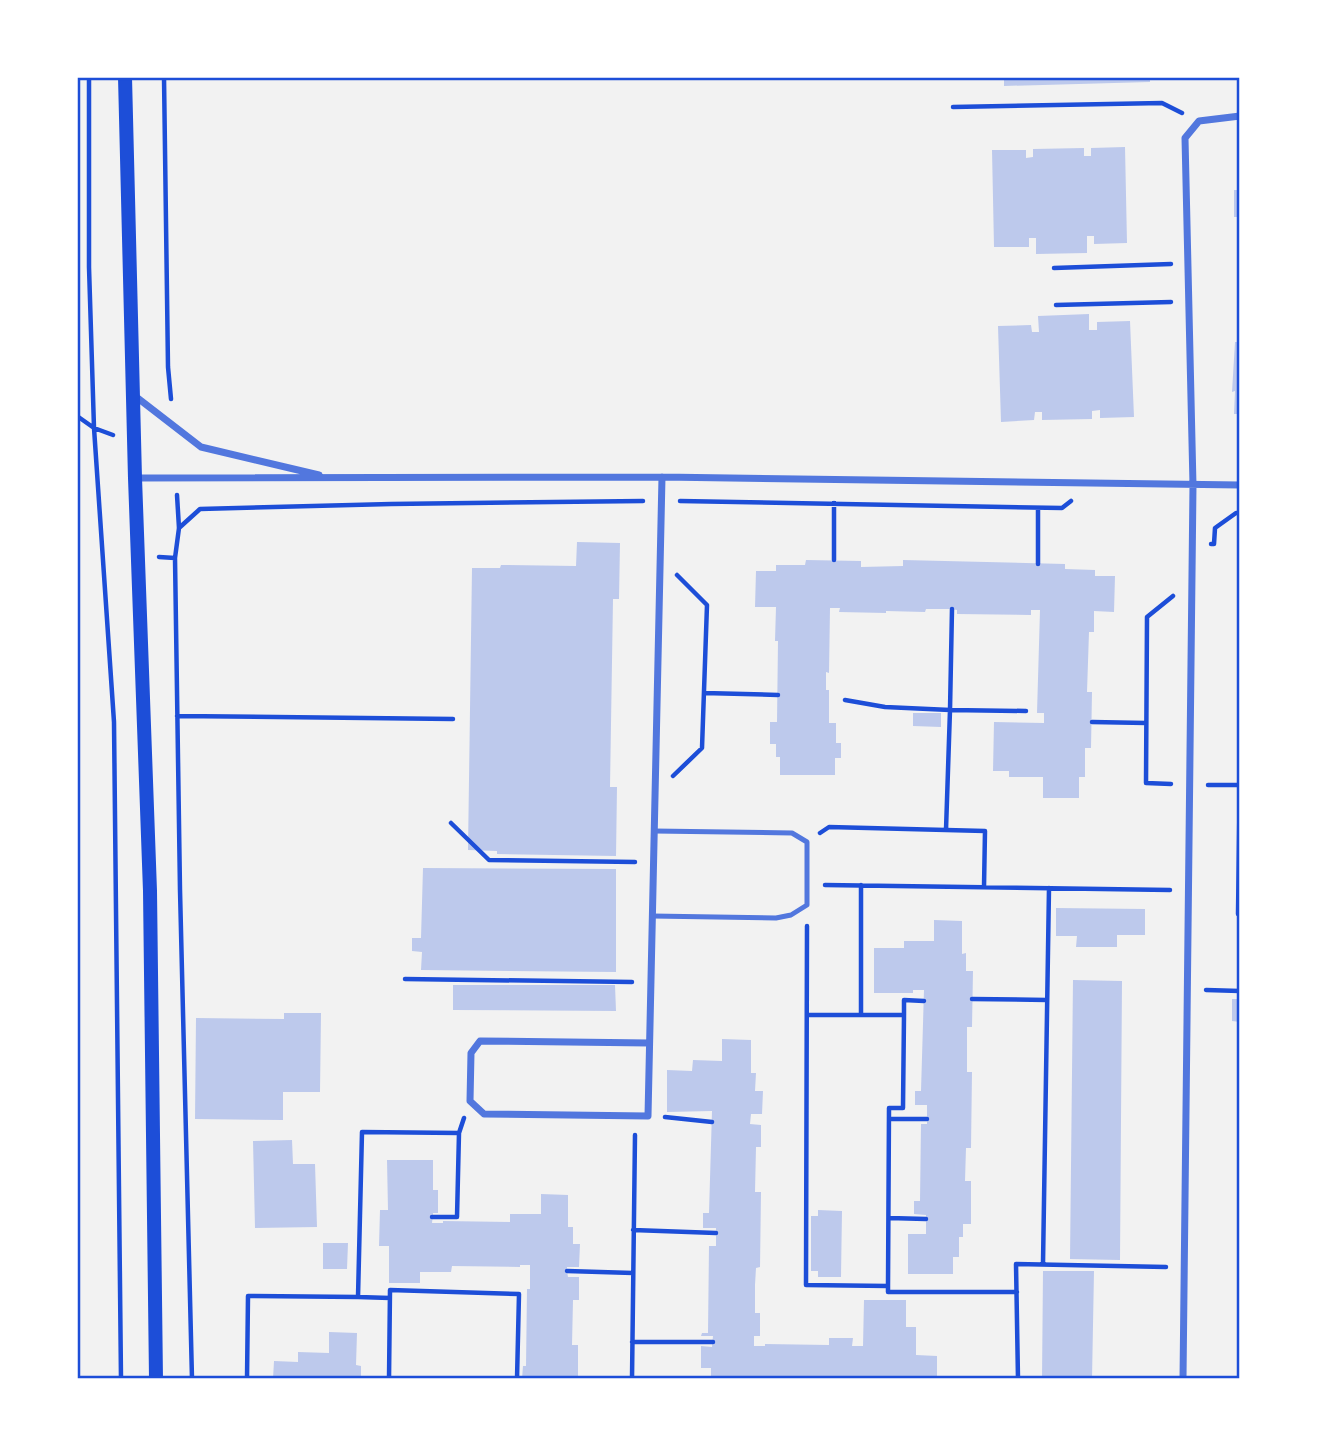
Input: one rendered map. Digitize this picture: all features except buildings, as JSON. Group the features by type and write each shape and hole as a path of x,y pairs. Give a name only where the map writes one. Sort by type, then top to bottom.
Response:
{"main road":[{"path":"125,77 135,478 150,891 156,1379"}],"street":[{"path":"1183,1379 1193,544 1185,138 1199,121 1240,116"},
{"path":"135,396 201,447 330,477"},
{"path":"135,478 662,477 1240,485"},
{"path":"649,1043 480,1041 471,1053 470,1101 484,1114 648,1115 662,477"}],"lane":[{"path":"652,916 776,918 791,915 807,905 807,842 792,833 654,831"}],"path":[{"path":"89,77 89,254 94,428 114,722 121,1379"},
{"path":"164,77 168,367 173,427"},
{"path":"953,107 1161,103 1199,121"},
{"path":"1054,268 1189,263"},
{"path":"1056,305 1189,301"},
{"path":"77,416 94,428 135,443"},
{"path":"177,479 177,716 192,1379"},
{"path":"179,528 200,509 391,504 662,501 1062,508 1096,482"},
{"path":"834,503 834,560"},
{"path":"1038,508 1038,564"},
{"path":"1193,544 1214,544 1215,528 1240,513"},
{"path":"655,793 702,748 707,604 660,558"},
{"path":"1171,797 1171,783 1146,783 1147,617 1192,581"},
{"path":"946,830 952,610"},
{"path":"704,693 778,695"},
{"path":"845,700 885,707 1026,711"},
{"path":"177,716 453,719"},
{"path":"1092,722 1146,723"},
{"path":"1238,914 1240,767"},
{"path":"1190,786 1240,785"},
{"path":"451,823 489,860 653,863"},
{"path":"807,842 829,827 985,831 984,887"},
{"path":"1170,877 1170,890"},
{"path":"807,885 1188,890"},
{"path":"861,886 861,1015"},
{"path":"1043,1264 1049,888"},
{"path":"807,905 806,1285 888,1286"},
{"path":"405,979 650,982"},
{"path":"1187,989 1240,991"},
{"path":"972,999 1047,1000"},
{"path":"924,1001 904,1000 903,1108 889,1108 888,1292 1017,1293"},
{"path":"807,1015 904,1015"},
{"path":"432,1217 457,1217 459,1133 470,1101"},
{"path":"632,1379 634,1137 648,1115 712,1122"},
{"path":"889,1119 927,1119"},
{"path":"358,1297 362,1132 459,1133"},
{"path":"888,1218 926,1219"},
{"path":"633,1230 716,1233"},
{"path":"1018,1379 1016,1264 1184,1267"},
{"path":"567,1271 633,1273"},
{"path":"388,1379 390,1290 519,1294 517,1379"},
{"path":"247,1379 248,1296 390,1298"},
{"path":"632,1342 713,1342"}]}
